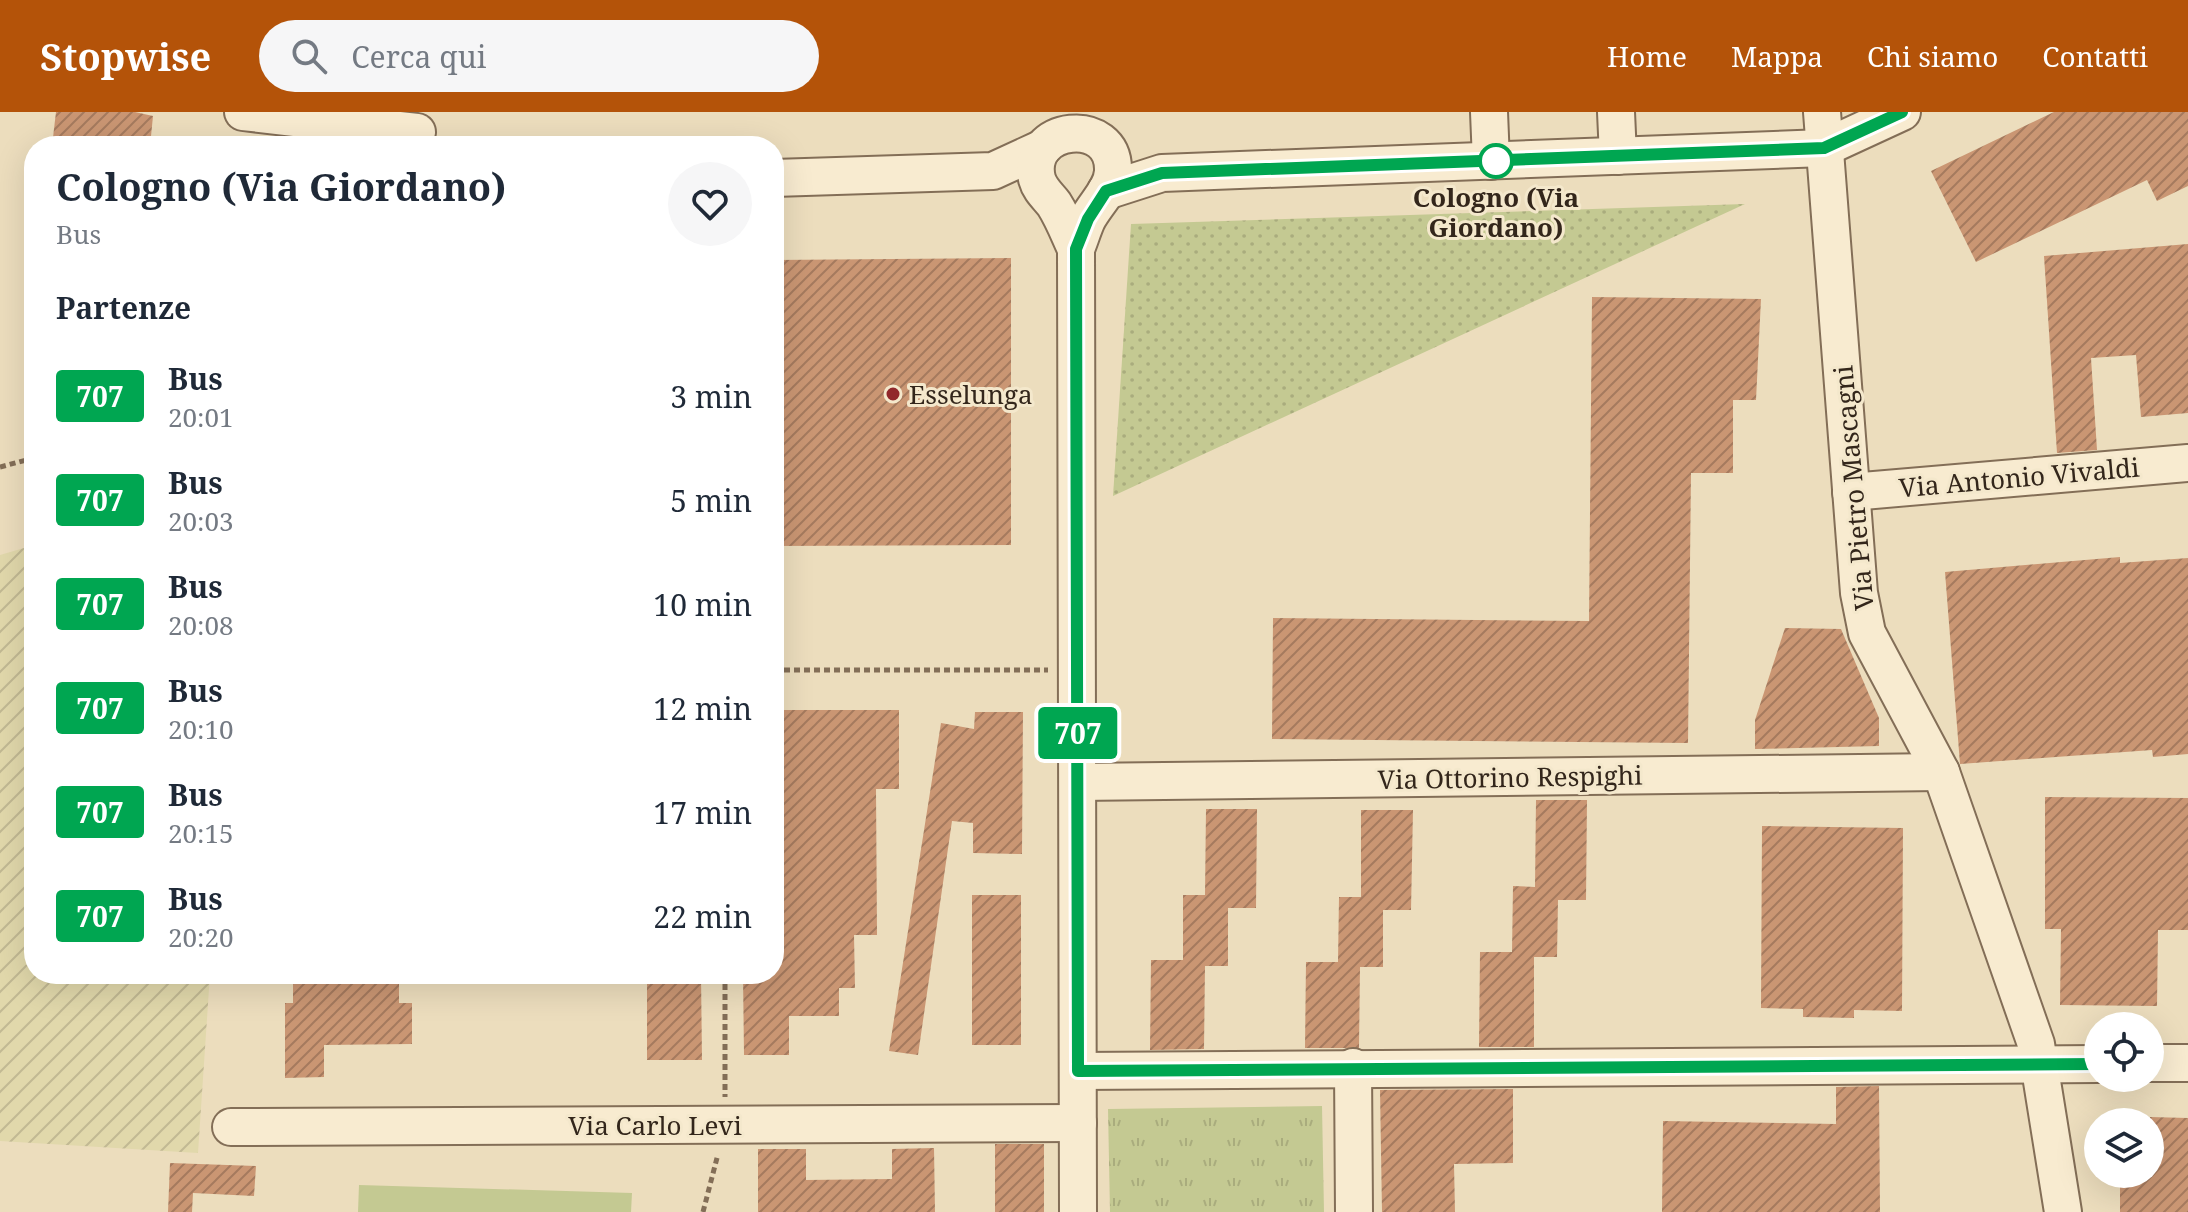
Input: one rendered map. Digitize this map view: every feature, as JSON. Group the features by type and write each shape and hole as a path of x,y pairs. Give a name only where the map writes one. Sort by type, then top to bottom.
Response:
{"street":[{"path":"243,112 417,130"},
{"path":"1489,112 1491,161"},
{"path":"1616,112 1618,156"},
{"name":"Via Pietro Mascagni","path":"1822,112 1859,593 1867,633 1941,772 2042,1065 2063,1212"},
{"path":"993,171 1066,208 1079,208 1104,194 1162,173 1824,148 1902,112"},
{"path":"784,178 993,171 1077,133 1162,173"},
{"path":"1077,133 1112,180 1088,219 1076,249 1078,1212"},
{"path":"1076,249 1047,196 1036,166 1077,133"},
{"name":"Via Antonio Vivaldi","path":"1851,492 2188,463"},
{"name":"Via Ottorino Respighi","path":"1078,782 1941,772"},
{"path":"2164,1063 2188,1063"},
{"path":"1078,1071 2084,1064"},
{"path":"1353,1067 1354,1212"},
{"name":"Via Carlo Levi","path":"231,1127 1078,1123"}],"path":[{"path":"0,467 24,461"},
{"path":"784,670 1057,670"}],"shaded area":[{"path":"24,548 24,984 209,984 198,1153 0,1141 0,555"}],"green space":[{"path":"1745,204 1113,496 1131,224"},
{"path":"1322,1106 1324,1212 1110,1212 1108,1109"},
{"path":"359,1185 632,1193 631,1212 358,1212"}],"building":[{"path":"56,112 135,112 153,116 151,136 53,136"},
{"path":"2054,112 2188,112 2188,186 2157,201 2147,180 1976,262 1931,171"},
{"path":"2188,244 2188,413 2141,417 2136,355 2091,358 2097,450 2057,453 2044,256"},
{"name":"Esselunga","path":"1011,258 1011,545 784,546 784,260"},
{"path":"1592,297 1761,299 1756,400 1733,400 1733,473 1691,473 1688,743 1272,739 1273,618 1589,621"},
{"path":"2120,557 2120,563 2188,558 2188,754 2153,757 2152,750 1960,764 1945,572"},
{"path":"1785,628 1841,629 1879,718 1879,746 1755,749 1755,720"},
{"path":"784,710 899,710 899,789 876,789 877,935 854,935 855,988 839,988 839,1016 789,1016 789,1055 744,1055 743,984 784,984"},
{"path":"975,712 1023,712 1022,854 973,853 973,823 952,821 918,1055 889,1051 941,723 974,729"},
{"path":"2045,797 2188,798 2188,930 2158,930 2157,1006 2060,1005 2061,929 2045,929"},
{"path":"1536,800 1587,800 1586,900 1558,900 1557,957 1534,957 1534,1047 1479,1047 1480,952 1512,952 1513,886 1535,887"},
{"path":"1206,809 1257,809 1256,908 1228,908 1228,966 1205,966 1204,1049 1150,1050 1151,960 1183,960 1183,895 1205,895"},
{"path":"1361,810 1413,810 1411,910 1383,910 1383,967 1360,967 1359,1048 1305,1048 1306,962 1338,962 1339,897 1361,897"},
{"path":"1762,826 1903,828 1902,1011 1854,1010 1854,1018 1803,1017 1803,1009 1761,1008"},
{"path":"972,895 1021,895 1021,1045 972,1045"},
{"path":"293,984 399,984 399,1003 412,1003 412,1044 324,1045 324,1077 285,1078 285,1003 293,1003"},
{"path":"647,984 701,984 702,1060 647,1060"},
{"path":"1879,1086 1880,1212 1662,1212 1663,1121 1836,1124 1836,1087"},
{"path":"1513,1089 1513,1163 1454,1164 1455,1212 1382,1212 1380,1090"},
{"path":"2164,1117 2188,1118 2188,1212 2120,1212 2120,1188 2164,1188"},
{"path":"995,1144 1044,1144 1044,1212 995,1212"},
{"path":"934,1148 935,1212 758,1212 758,1149 806,1149 806,1180 892,1179 892,1149"},
{"path":"170,1163 256,1166 254,1196 193,1193 192,1212 168,1212"}],"bus line":[{"name":"707","path":"1902,112 1824,148 1162,173 1106,191 1088,219 1076,249 1078,1071 2084,1064"}],"place":[{"name":"Cologno (Via Giordano)","path":"1496,161"},
{"name":"Esselunga","path":"893,394"}]}
